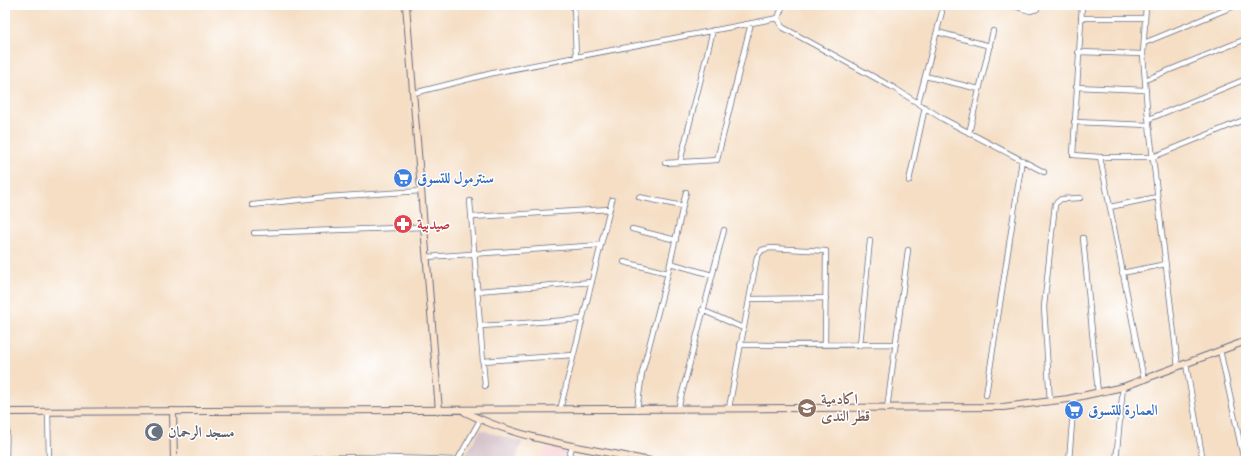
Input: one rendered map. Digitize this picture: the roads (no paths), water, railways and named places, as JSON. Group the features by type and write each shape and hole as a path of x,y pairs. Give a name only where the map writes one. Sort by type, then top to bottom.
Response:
{"street":[{"path":"406,5 440,411"},
{"path":"574,5 576,57"},
{"path":"783,5 778,18 782,27 969,133 1044,172"},
{"path":"1011,5 1030,11 1037,9 1037,5"},
{"path":"1082,5 1080,18 1073,155 1100,157 1153,157 1246,119"},
{"path":"1146,5 1143,54 1148,119 1178,367"},
{"path":"1144,43 1237,5"},
{"path":"918,103 942,12"},
{"path":"414,92 493,73 778,18"},
{"path":"1080,18 1145,18"},
{"path":"665,163 715,161 719,158 752,23"},
{"path":"680,162 713,30"},
{"path":"969,133 993,31"},
{"path":"936,32 990,46"},
{"path":"1145,80 1246,39"},
{"path":"1078,52 1143,54"},
{"path":"925,76 979,89"},
{"path":"1148,119 1246,79"},
{"path":"1076,87 1146,90"},
{"path":"909,181 925,107"},
{"path":"1074,122 1149,125"},
{"path":"1100,157 1144,380"},
{"path":"986,395 1022,160"},
{"path":"252,205 326,196 422,191"},
{"path":"636,410 643,366 668,273 686,192"},
{"path":"639,196 682,206"},
{"path":"1110,207 1157,197"},
{"path":"1050,402 1044,307 1056,204 1061,199 1080,198"},
{"path":"560,410 612,200"},
{"path":"470,201 485,386"},
{"path":"472,217 610,209"},
{"path":"254,233 425,227"},
{"path":"632,229 676,240"},
{"path":"678,409 702,310 724,230"},
{"path":"1083,238 1098,393"},
{"path":"860,345 870,240"},
{"path":"427,257 601,245"},
{"path":"729,408 757,257 762,250 770,248 826,251 825,344"},
{"path":"887,408 908,250"},
{"path":"624,262 668,273"},
{"path":"670,263 712,275"},
{"path":"1122,273 1166,264"},
{"path":"478,291 592,282"},
{"path":"750,299 826,298"},
{"path":"702,310 743,328"},
{"path":"481,326 582,320"},
{"path":"44,461 6,461 6,412 464,411 1002,407 1050,402 1123,387 1246,341"},
{"path":"740,345 896,344"},
{"path":"1220,350 1244,461"},
{"path":"483,361 573,355"},
{"path":"1186,364 1203,461"},
{"path":"1116,461 1123,387"},
{"path":"1069,461 1074,398"},
{"path":"48,411 49,461"},
{"path":"173,411 174,461"},
{"path":"464,411 480,420 509,430 620,458 650,461"},
{"path":"310,461 316,458 457,461 480,420"},
{"path":"567,461 573,445"}],"place":[{"name":"سنترمول للتسوق","path":"403,178"},
{"name":"صيدبية","path":"403,224"},
{"name":"اكادمية قطر الندى","path":"807,408"},
{"name":"العمارة للتسوق","path":"1074,410"},
{"name":"مسجد الرحمان","path":"154,432"}]}
